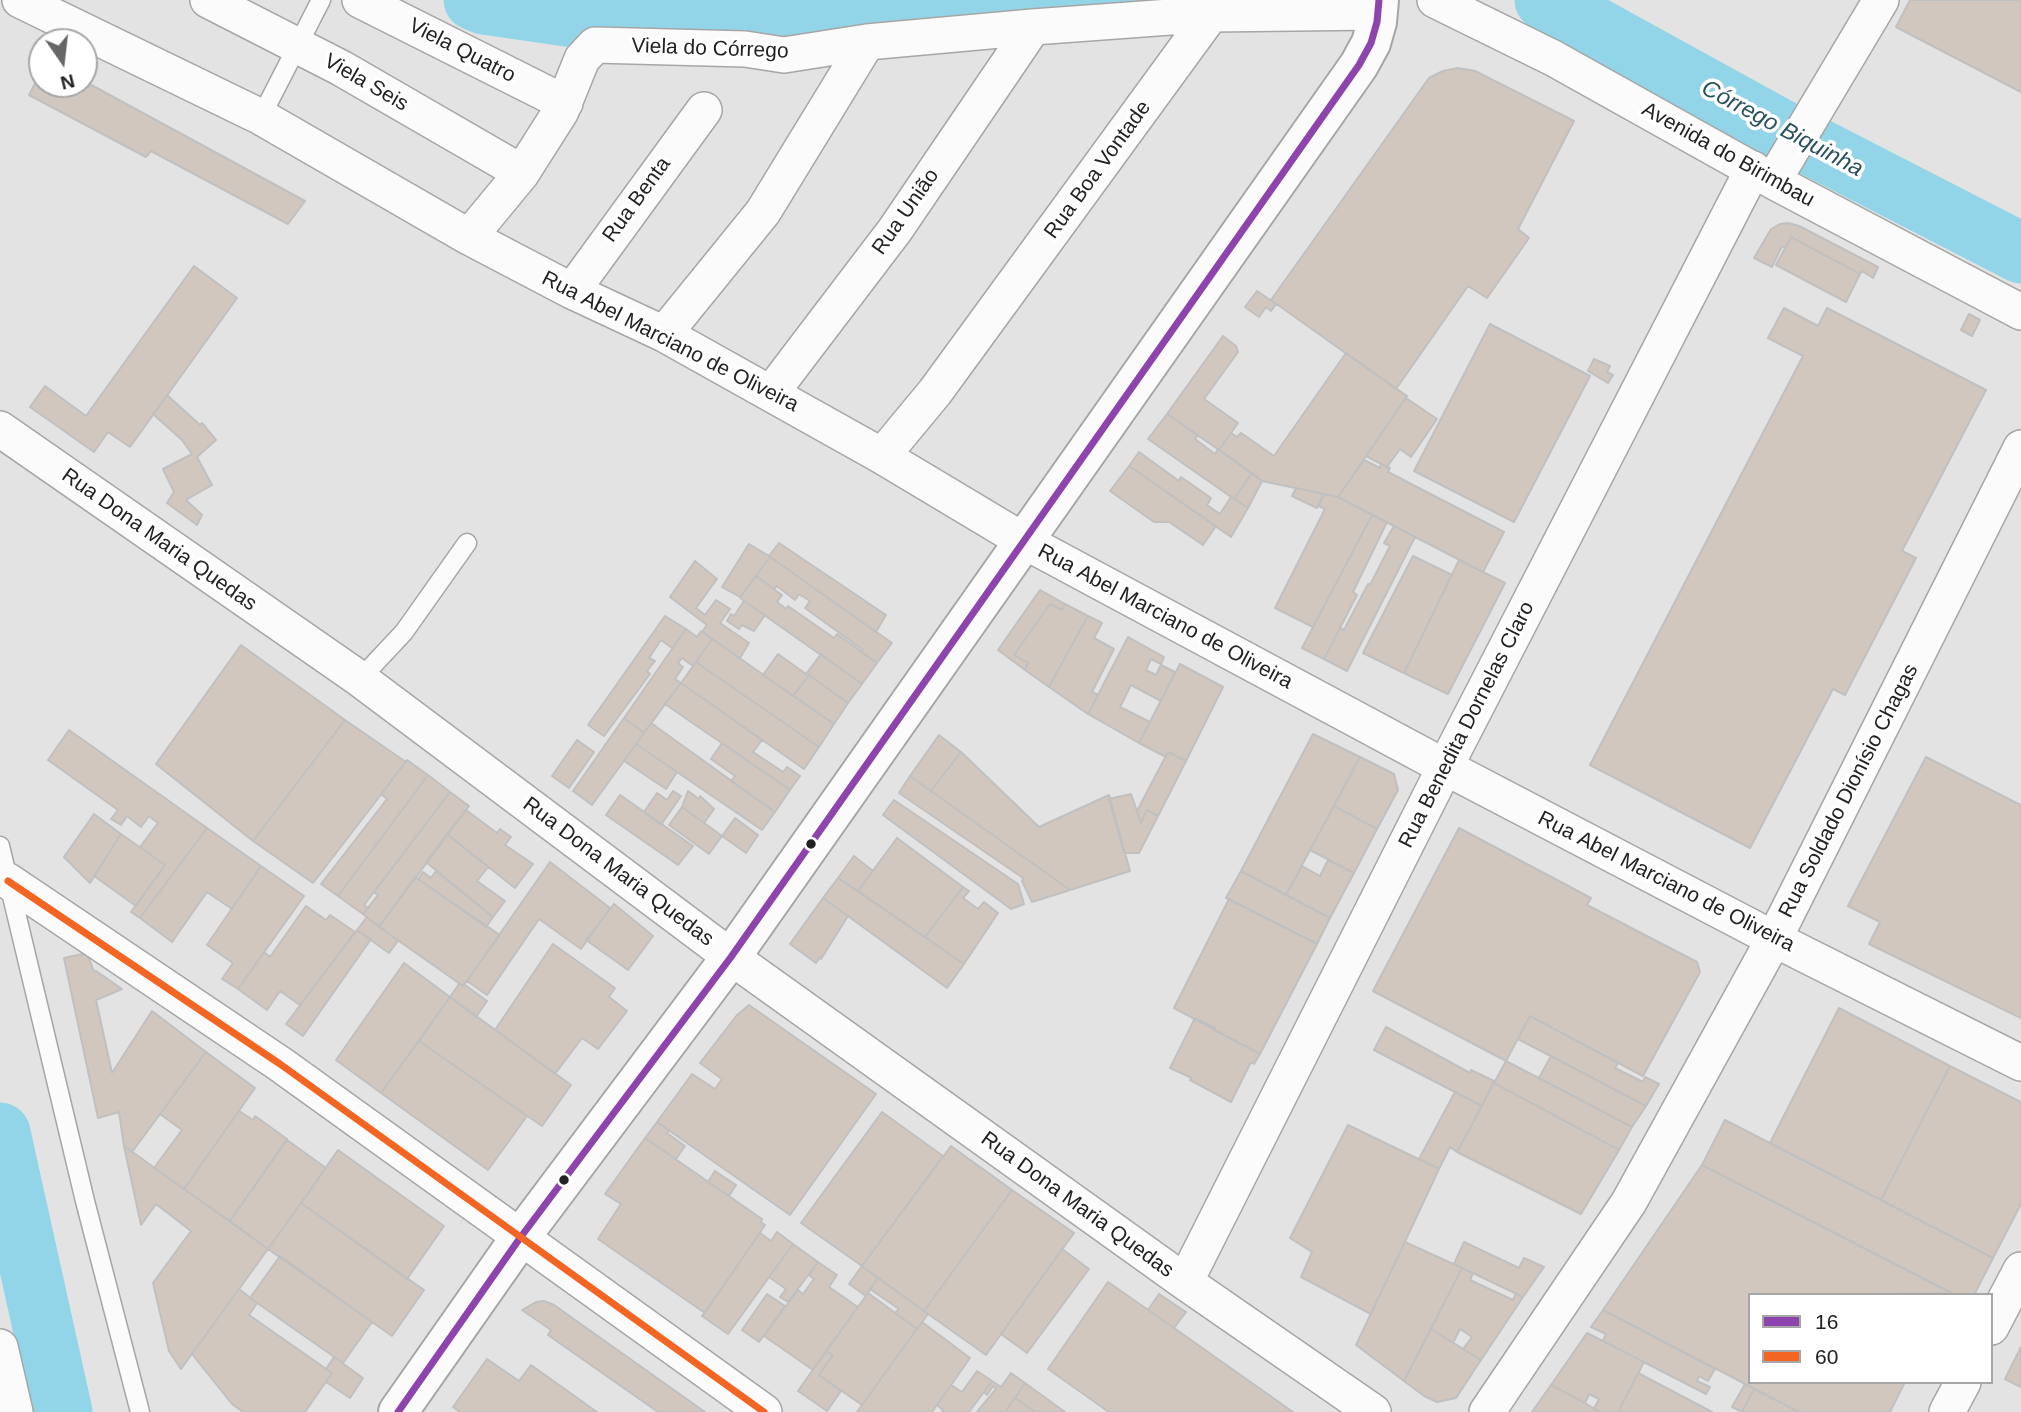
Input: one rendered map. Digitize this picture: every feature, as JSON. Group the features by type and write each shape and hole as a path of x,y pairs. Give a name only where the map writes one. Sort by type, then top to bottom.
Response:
{"street":[{"name":"Rua Abel Marciano de Oliveira","path":"20,0 261,117 469,237 572,291 664,334 771,393 1024,541 1445,767 1774,939 2021,1063"},
{"name":"Viela Seis","path":"208,0 306,49 520,174"},
{"name":"Viela Quatro","path":"360,0 565,103"},
{"name":"Avenida do Birimbau","path":"1435,0 1553,58 1780,158 2021,312"},
{"name":"Rua Benedita Dornelas Claro","path":"1185,1282 1445,767 1780,158 1881,0"},
{"path":"398,1412 520,1238 731,957 1359,65 1371,43 1379,6 1211,14"},
{"name":"Viela do Córrego","path":"565,103 582,59 595,45 745,49 784,55 867,42 1211,14"},
{"name":"Rua Boa Vontade","path":"882,456 944,381 1211,14"},
{"name":"Rua União","path":"771,393 895,230 1033,27"},
{"path":"664,334 763,212 867,42"},
{"path":"469,237 520,174 565,103"},
{"name":"Rua Benta","path":"572,291 704,110"},
{"name":"Rua Dona Maria Quedas","path":"0,429 360,679 731,957 1185,1282 1373,1412"},
{"name":"Rua Soldado Dionísio Chagas","path":"1487,1412 1629,1202 1774,939 2021,448"},
{"path":"8,881 279,1064 764,1412"},
{"path":"1993,1323 2021,1270"},
{"path":"0,1347 15,1412"},
{"path":"1947,1412 1962,1384"}],"lane":[{"path":"261,117 321,0"},
{"path":"360,679 404,632 467,543"},
{"path":"0,846 85,1201 140,1412"}],"building":[{"path":"1910,0 2021,0 2021,92 1896,27"},
{"path":"1458,68 1475,71 1574,121 1518,229 1529,238 1487,298 1468,286 1396,389 1271,300 1429,78"},
{"path":"98,89 305,201 288,224 151,151 146,157 35,98 98,98"},
{"path":"1788,223 1799,226 1878,267 1873,278 1862,271 1860,274 1791,237 1785,248 1782,246 1772,267 1754,258 1771,229"},
{"path":"1791,237 1860,274 1846,302 1776,265"},
{"path":"194,266 237,298 130,447 108,432 94,452 30,407 45,386 86,416"},
{"path":"1257,291 1276,304 1271,311 1266,307 1259,317 1245,307"},
{"path":"1784,308 1818,326 1827,308 1986,390 1902,551 1916,558 1845,695 1833,689 1750,848 1590,765 1803,356 1768,338"},
{"path":"1969,314 1980,320 1972,336 1961,330"},
{"path":"1490,324 1590,376 1514,522 1414,471"},
{"path":"1223,336 1236,346 1238,352 1204,399 1238,423 1219,450 1167,414"},
{"path":"1346,353 1407,396 1338,497 1262,481 1219,450 1231,433 1237,437 1241,433 1274,456"},
{"path":"1594,359 1610,366 1607,372 1613,375 1608,383 1588,371"},
{"path":"167,395 200,425 202,423 216,440 197,457 212,485 186,500 202,515 197,525 167,503 174,492 163,469 192,454 182,440 153,414"},
{"path":"1406,398 1437,419 1411,457 1400,449 1387,467 1366,456"},
{"path":"1167,414 1198,435 1195,439 1215,454 1218,449 1252,473 1234,499 1148,439"},
{"path":"1139,452 1179,481 1181,477 1211,498 1207,505 1220,514 1231,497 1248,508 1231,537 1129,466"},
{"path":"1364,460 1380,468 1381,464 1390,468 1388,472 1504,532 1483,572 1338,497"},
{"path":"1129,466 1216,526 1203,545 1169,522 1154,522 1110,491"},
{"path":"1252,473 1262,481 1248,508 1234,499"},
{"path":"1296,488 1324,494 1317,508 1292,496"},
{"path":"1324,494 1338,497 1372,515 1313,627 1275,608 1325,509 1319,506"},
{"path":"1372,515 1387,522 1353,592 1357,595 1324,659 1302,648"},
{"path":"1394,526 1415,537 1347,671 1324,659 1340,628 1344,630 1368,584 1370,585 1390,546 1384,543"},
{"path":"779,543 886,615 876,632 770,557 740,597 722,587 749,544 769,556"},
{"path":"1413,556 1452,575 1404,673 1363,653"},
{"path":"770,557 892,643 877,663 805,608 810,601 799,594 795,600 777,586 774,589 756,576"},
{"path":"1459,560 1505,583 1448,694 1404,673"},
{"path":"695,561 717,579 696,608 705,615 716,600 730,609 720,623 749,643 740,658 702,632 707,625 670,597"},
{"path":"756,576 782,595 777,602 786,609 788,606 834,638 837,634 877,663 862,684 740,598"},
{"path":"1040,590 1065,604 1062,610 1050,604 1014,655 1028,663 1025,670 998,650"},
{"path":"744,601 765,615 754,631 742,625 739,629 727,621"},
{"path":"1050,604 1062,610 1065,604 1088,616 1049,687 1025,670 1028,663 1014,655"},
{"path":"665,616 686,629 672,648 661,640 649,658 655,661 647,671 650,674 604,736 588,725"},
{"path":"1088,616 1102,623 1094,638 1114,649 1092,692 1098,695 1088,714 1049,687"},
{"path":"686,629 697,637 701,631 712,639 693,666 682,658 678,663 683,667 675,679 681,683 644,733 624,718"},
{"path":"1128,637 1164,657 1161,664 1151,659 1146,670 1156,675 1161,665 1175,672 1161,701 1131,685 1120,707 1150,722 1139,743 1088,714"},
{"path":"712,639 834,724 819,747 696,662"},
{"path":"241,645 345,720 253,841 156,764"},
{"path":"778,654 806,674 821,654 862,684 848,703 809,675 793,696 763,675"},
{"path":"696,662 819,747 804,769 681,683"},
{"path":"1180,664 1223,687 1186,761 1168,752 1166,757 1139,743"},
{"path":"809,675 848,703 834,724 793,696"},
{"path":"681,683 762,740 753,752 783,772 787,767 800,776 790,790 665,704"},
{"path":"624,718 644,733 592,805 573,791"},
{"path":"345,720 406,762 313,883 253,841"},
{"path":"651,723 775,812 762,830 636,744"},
{"path":"69,730 207,828 140,918 131,912 165,865 140,847 158,823 149,816 141,827 127,816 121,825 111,819 118,810 48,760"},
{"path":"1313,734 1360,757 1286,895 1241,871"},
{"path":"939,735 961,752 931,791 910,776"},
{"path":"577,740 594,752 569,788 552,776"},
{"path":"722,743 790,790 775,812 731,781 735,776 711,759"},
{"path":"636,744 677,772 666,789 624,761"},
{"path":"961,752 1039,827 1109,795 1130,871 1070,890 931,791"},
{"path":"1168,752 1186,761 1158,816 1147,810 1141,823 1137,811"},
{"path":"1360,757 1394,774 1398,790 1377,829 1334,806"},
{"path":"1926,757 2021,805 2021,1018 1869,944 1880,922 1848,906"},
{"path":"407,760 428,775 338,896 321,884 387,799 381,794"},
{"path":"428,775 450,792 364,905 368,908 363,914 338,896"},
{"path":"910,776 1070,890 1032,902 1023,878 899,793"},
{"path":"673,791 681,796 661,825 644,812 657,793 667,800"},
{"path":"688,791 699,799 700,796 714,809 704,823 682,807"},
{"path":"450,792 469,806 379,927 363,914 378,895 374,892"},
{"path":"1131,794 1141,823 1147,810 1158,816 1139,853 1124,853 1109,799"},
{"path":"620,795 693,846 678,865 606,815"},
{"path":"894,800 1018,884 1024,904 1011,909 883,815"},
{"path":"1334,806 1377,829 1354,873 1310,850"},
{"path":"682,807 722,836 709,854 669,825"},
{"path":"466,810 497,833 500,829 511,837 505,845 533,864 515,888 447,834"},
{"path":"94,814 121,834 90,883 64,857"},
{"path":"735,818 758,835 746,853 722,836"},
{"path":"207,828 261,866 232,909 207,892 172,942 140,918"},
{"path":"1459,828 1591,898 1587,905 1697,962 1700,972 1643,1076 1530,1016 1506,1061 1373,991"},
{"path":"121,834 165,865 136,906 94,876"},
{"path":"447,834 488,867 477,881 505,901 493,917 426,862"},
{"path":"897,838 963,887 925,937 858,891"},
{"path":"854,856 873,871 858,891 838,878"},
{"path":"1328,860 1354,873 1330,918 1286,895 1302,866 1320,876"},
{"path":"550,862 610,908 581,949 539,919 487,995 467,981"},
{"path":"261,866 304,896 238,989 222,979 233,963 207,945"},
{"path":"436,871 493,917 486,927 418,879 423,872 431,878"},
{"path":"1241,871 1330,918 1317,944 1226,898"},
{"path":"415,877 500,935 463,986 379,927"},
{"path":"838,878 964,964 947,988 823,898"},
{"path":"963,887 969,891 963,898 978,909 984,902 998,913 964,964 925,937"},
{"path":"823,898 848,916 816,963 790,944"},
{"path":"1229,899 1317,944 1260,1054 1174,1008"},
{"path":"614,904 653,936 628,970 586,940"},
{"path":"306,906 326,920 330,915 355,932 300,1005 280,991 267,1010 238,989 264,952 270,957"},
{"path":"367,917 398,941 389,953 357,930"},
{"path":"357,930 371,939 303,1036 286,1024"},
{"path":"553,944 615,988 609,997 627,1011 598,1049 582,1038 555,1074 495,1030"},
{"path":"87,953 94,972 122,989 96,1000 112,1073 152,1011 206,1052 132,1152 124,1146 119,1112 98,1118 64,958"},
{"path":"404,963 450,997 381,1093 336,1060"},
{"path":"459,984 465,985 487,1001 476,1017 450,997"},
{"path":"450,997 571,1085 542,1126 419,1041"},
{"path":"749,1005 876,1094 790,1215 657,1122 692,1074 715,1089 722,1079 700,1063 737,1015"},
{"path":"1839,1008 1950,1066 1881,1200 1770,1143"},
{"path":"1530,1016 1618,1063 1615,1068 1643,1082 1645,1077 1659,1084 1646,1106 1518,1039"},
{"path":"1195,1018 1260,1054 1254,1064 1251,1062 1231,1102 1170,1068"},
{"path":"1386,1027 1470,1073 1471,1070 1494,1081 1482,1106 1374,1050"},
{"path":"419,1041 527,1116 488,1170 381,1093"},
{"path":"206,1052 255,1088 184,1189 154,1168 182,1130 160,1114"},
{"path":"1551,1056 1646,1106 1632,1127 1539,1078"},
{"path":"1506,1061 1632,1127 1619,1150 1494,1083"},
{"path":"1950,1066 2021,1102 2021,1204 1993,1258 1881,1200"},
{"path":"1494,1083 1619,1150 1581,1214 1457,1152"},
{"path":"1455,1092 1482,1106 1457,1152 1450,1147 1439,1169 1419,1159"},
{"path":"239,1111 253,1120 255,1116 287,1139 230,1221 184,1189"},
{"path":"882,1112 943,1156 862,1266 801,1223"},
{"path":"1725,1120 1993,1258 1975,1293 1951,1293 1702,1165"},
{"path":"657,1122 685,1146 676,1159 645,1138"},
{"path":"1348,1125 1439,1169 1371,1314 1301,1277 1312,1252 1290,1238"},
{"path":"645,1138 762,1219 761,1222 765,1225 705,1313 598,1239 621,1204 605,1194"},
{"path":"287,1140 326,1168 268,1249 230,1221"},
{"path":"124,1146 268,1249 181,1369 169,1351 153,1283 191,1231 156,1204 141,1225"},
{"path":"951,1146 1012,1190 924,1311 862,1266"},
{"path":"338,1150 444,1226 407,1279 301,1203"},
{"path":"1702,1165 1952,1293 1748,1293 1748,1384 1904,1384 1890,1412 1799,1412 1603,1310"},
{"path":"715,1171 736,1185 729,1196 708,1182"},
{"path":"1012,1190 1074,1233 986,1355 924,1311"},
{"path":"301,1203 424,1290 392,1336 268,1249"},
{"path":"777,1232 793,1244 728,1334 702,1316 760,1233 771,1241"},
{"path":"1405,1242 1462,1268 1404,1381 1356,1345"},
{"path":"1464,1242 1519,1268 1524,1258 1544,1267 1523,1297 1454,1264"},
{"path":"793,1244 818,1262 788,1302 780,1297 786,1289 769,1277"},
{"path":"1062,1249 1089,1269 1027,1353 1001,1334"},
{"path":"280,1256 372,1322 343,1363 250,1298"},
{"path":"818,1262 837,1275 829,1287 858,1307 813,1370 764,1336 798,1290 803,1294 814,1279 809,1275"},
{"path":"862,1266 878,1278 866,1296 849,1284"},
{"path":"1462,1268 1473,1273 1470,1280 1513,1300 1516,1293 1523,1297 1481,1360 1463,1349 1472,1337 1460,1329 1453,1343 1431,1329"},
{"path":"878,1278 928,1314 917,1329 895,1313 899,1309 870,1289"},
{"path":"1108,1282 1293,1412 1109,1412 1048,1369"},
{"path":"239,1289 257,1303 249,1315 332,1373 305,1412 243,1412 232,1404 192,1354"},
{"path":"868,1293 917,1329 862,1405 819,1375 833,1355 826,1351"},
{"path":"767,1294 785,1306 759,1342 742,1330"},
{"path":"1159,1294 1186,1312 1174,1328 1148,1310"},
{"path":"544,1301 554,1305 705,1412 658,1412 548,1335 551,1330 522,1310 536,1302"},
{"path":"1603,1310 1715,1369 1708,1381 1699,1376 1697,1381 1710,1387 1706,1394 1603,1341 1606,1334 1591,1327"},
{"path":"922,1322 970,1358 932,1412 857,1412"},
{"path":"1431,1329 1481,1360 1456,1398 1437,1402 1404,1381"},
{"path":"1587,1333 1644,1362 1618,1412 1600,1412 1594,1409 1599,1399 1589,1394 1585,1403 1551,1385"},
{"path":"2021,1347 2021,1387 2005,1379"},
{"path":"826,1351 833,1355 819,1375 841,1391 827,1411 798,1391"},
{"path":"334,1357 363,1378 350,1398 326,1382 332,1373 326,1369"},
{"path":"487,1359 519,1381 531,1365 597,1412 460,1412 453,1407"},
{"path":"977,1371 992,1381 969,1412 942,1412 937,1405 951,1385 962,1392"},
{"path":"1011,1373 1025,1383 1005,1412 977,1412 996,1389 993,1386 987,1395 984,1392 992,1381 1001,1387"},
{"path":"1638,1373 1712,1412 1618,1412"},
{"path":"1025,1383 1065,1412 1035,1412 1015,1398"},
{"path":"1745,1384 1754,1389 1742,1412 1732,1407"},
{"path":"1551,1385 1585,1403 1600,1412 1532,1412"},
{"path":"1754,1389 1799,1412 1742,1412"},
{"path":"1015,1398 1035,1412 1005,1412"}],"waterway":[{"name":"Córrego Biquinha","path":"474,0 484,4 657,29 1134,0"},
{"name":"Córrego Biquinha","path":"1545,0 1774,126 2021,253"},
{"path":"0,1133 62,1412"}],"transit line":[{"name":"16","path":"398,1412 520,1238 731,957 1359,65 1371,43 1379,0"},
{"name":"60","path":"8,881 280,1064 764,1412"}]}
